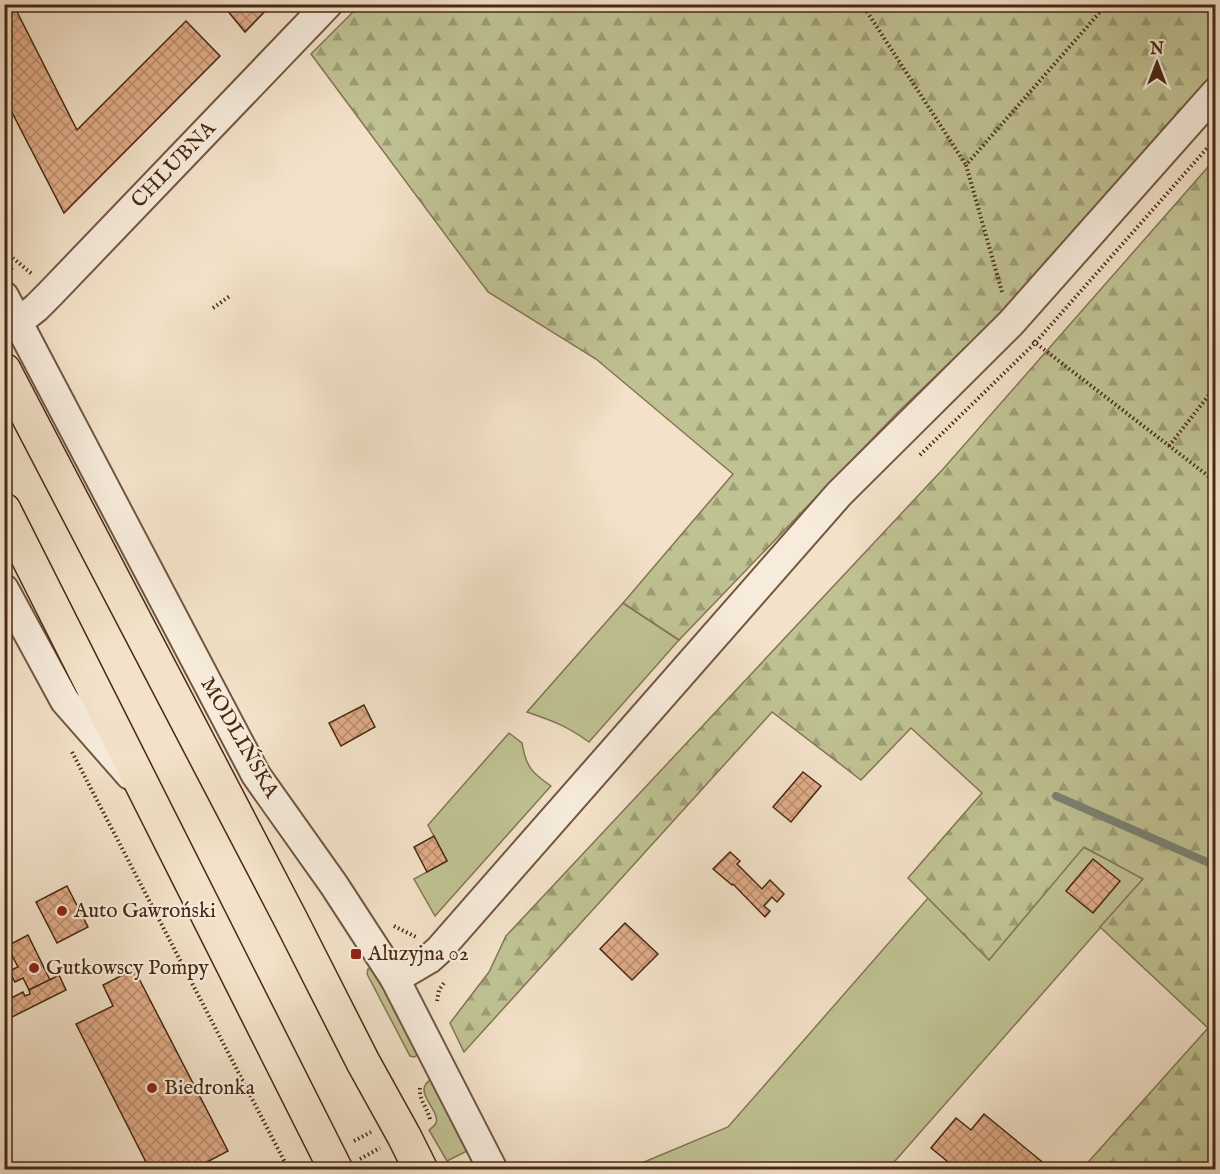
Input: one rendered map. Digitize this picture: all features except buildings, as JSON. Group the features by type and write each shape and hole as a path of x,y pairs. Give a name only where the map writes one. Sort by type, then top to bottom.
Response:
{"main road":[{"name":"MODLIŃSKA","path":"4,370 421,1170"},
{"path":"4,510 147,795 347,1165"}],"street":[{"name":"CHLUBNA","path":"18,322 50,294 328,4"},
{"path":"395,980 429,959 439,950 839,494 1011,323 1215,92"},
{"name":"MODLIŃSKA","path":"4,296 256,775 334,885 395,980 493,1170"},
{"path":"4,589 65,700 147,795"}],"path":[{"path":"862,4 966,165 1011,323 1215,482"},
{"path":"966,165 1107,4"},
{"path":"916,459 1035,343 1215,138"},
{"path":"4,242 14,258 41,282"},
{"path":"213,308 230,296"},
{"path":"1169,447 1215,386"},
{"path":"67,743 289,1170"},
{"path":"347,1165 384,1146"}],"green space":[{"path":"360,5 1215,5 1215,73 1026,289 897,413 679,640 623,603 733,474 596,359 488,292 311,54"},
{"path":"1215,159 1215,1169 1082,1169 1208,1028 1100,927 1143,879 1084,847 989,960 908,878 982,793 911,728 861,780 772,712 464,1052 450,1023 489,972 506,936 944,468"},
{"path":"623,603 679,640 589,742 560,724 527,712"},
{"path":"509,733 522,743 531,769 551,786 435,916 414,879 447,861 428,825"},
{"path":"1083,847 1144,878 888,1169 625,1170 728,1127 928,898 989,960"},
{"path":"368,969 374,971 420,1054 410,1056 367,974"},
{"path":"432,1079 469,1150 447,1161 429,1130 435,1124 436,1118 424,1089"}],"waterway":[{"path":"1056,796 1216,866"}],"place":[{"name":"Auto Gawroński","path":"62,911"},
{"name":"Aluzyjna 02","path":"356,954"},
{"name":"Gutkowscy Pompy","path":"34,968"},
{"name":"Biedronka","path":"152,1088"}]}
